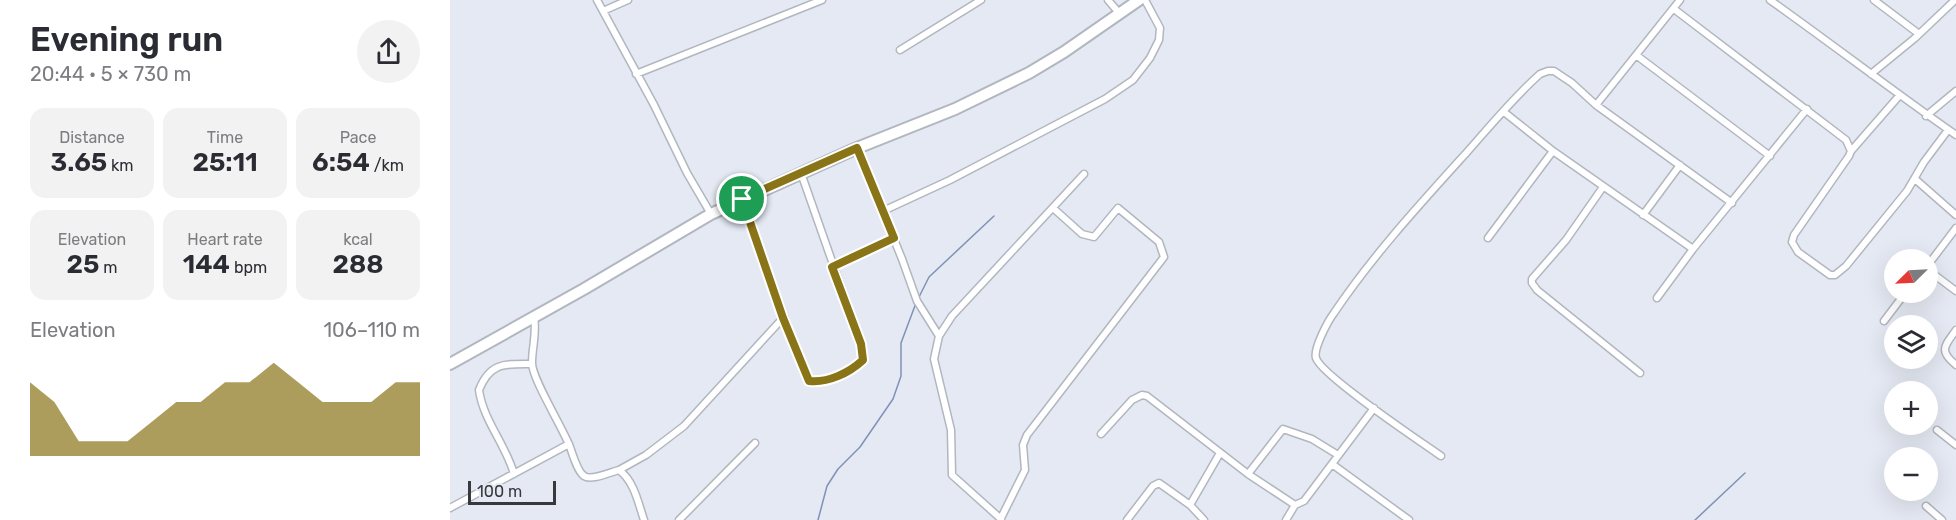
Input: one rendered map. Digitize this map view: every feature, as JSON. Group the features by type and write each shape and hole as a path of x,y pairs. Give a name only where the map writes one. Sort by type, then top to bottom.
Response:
{"main road":[{"path":"450,364 711,214 857,148 990,93 1064,52 1139,0"}],"street":[{"path":"597,0 654,105 687,173 711,214"},
{"path":"603,11 628,0"},
{"path":"636,74 822,0"},
{"path":"900,50 981,0"},
{"path":"1108,0 1120,14"},
{"path":"883,211 950,180 1105,99 1133,80 1150,58 1159,40 1160,28 1145,0"},
{"path":"1596,105 1680,0"},
{"path":"1770,0 1926,116 1956,135"},
{"path":"1874,0 1919,34"},
{"path":"1871,74 1919,34 1954,0"},
{"path":"1674,9 1846,140 1851,151"},
{"path":"1636,55 1770,156"},
{"path":"1441,456 1322,367 1316,359 1315,350 1332,315 1367,269 1432,191 1540,74 1554,71 1572,83 1596,105 1732,203"},
{"path":"1926,116 1956,91"},
{"path":"1899,96 1851,151 1794,236 1792,242 1798,252 1830,275 1835,275 1846,266 1915,179 1924,162 1948,130"},
{"path":"1658,298 1693,249 1807,110"},
{"path":"1503,112 1553,151 1693,249"},
{"path":"857,148 917,301 939,336"},
{"path":"1488,238 1553,151"},
{"path":"1643,215 1680,165"},
{"path":"742,199 783,318 809,381 820,382 855,368 863,360 861,344 832,267 801,173"},
{"path":"1053,208 1082,234 1094,237 1118,208 1159,242 1164,257 1027,435 1023,445 1025,470 1001,520 952,475 951,430 934,359 939,336 952,316 1084,174"},
{"path":"1915,179 1956,215"},
{"path":"1603,187 1566,240 1532,279 1532,283 1537,290 1640,373"},
{"path":"1938,252 1956,228"},
{"path":"832,267 894,238"},
{"path":"1938,278 1956,291"},
{"path":"1889,315 1898,303"},
{"path":"534,316 536,335 532,364 535,375 584,476 590,478 619,470 646,455 684,426 783,318"},
{"path":"1956,330 1944,347 1946,356 1956,365"},
{"path":"514,474 511,462 491,425 479,390 495,368 501,365 532,364"},
{"path":"1101,434 1132,400 1142,395 1147,396 1248,474 1295,505"},
{"path":"1286,520 1295,505 1304,501 1374,408"},
{"path":"1248,474 1283,429 1312,439 1338,455"},
{"path":"1938,431 1956,445"},
{"path":"679,520 754,443"},
{"path":"450,508 569,444"},
{"path":"1190,505 1220,453"},
{"path":"1332,464 1409,520"},
{"path":"619,470 627,476 633,486 644,520"},
{"path":"1127,520 1153,486 1159,483 1190,505 1204,520"},
{"path":"1926,506 1942,520"}],"waterway":[{"path":"918,299 929,277 994,216"},
{"path":"818,520 827,486 838,469 860,447 893,399 901,376 901,343 916,303"},
{"path":"1695,520 1745,473"}],"route":[{"path":"857,148 894,238 832,267 861,344 863,360 855,368 820,382 809,381 783,318 742,199 857,148"}]}
